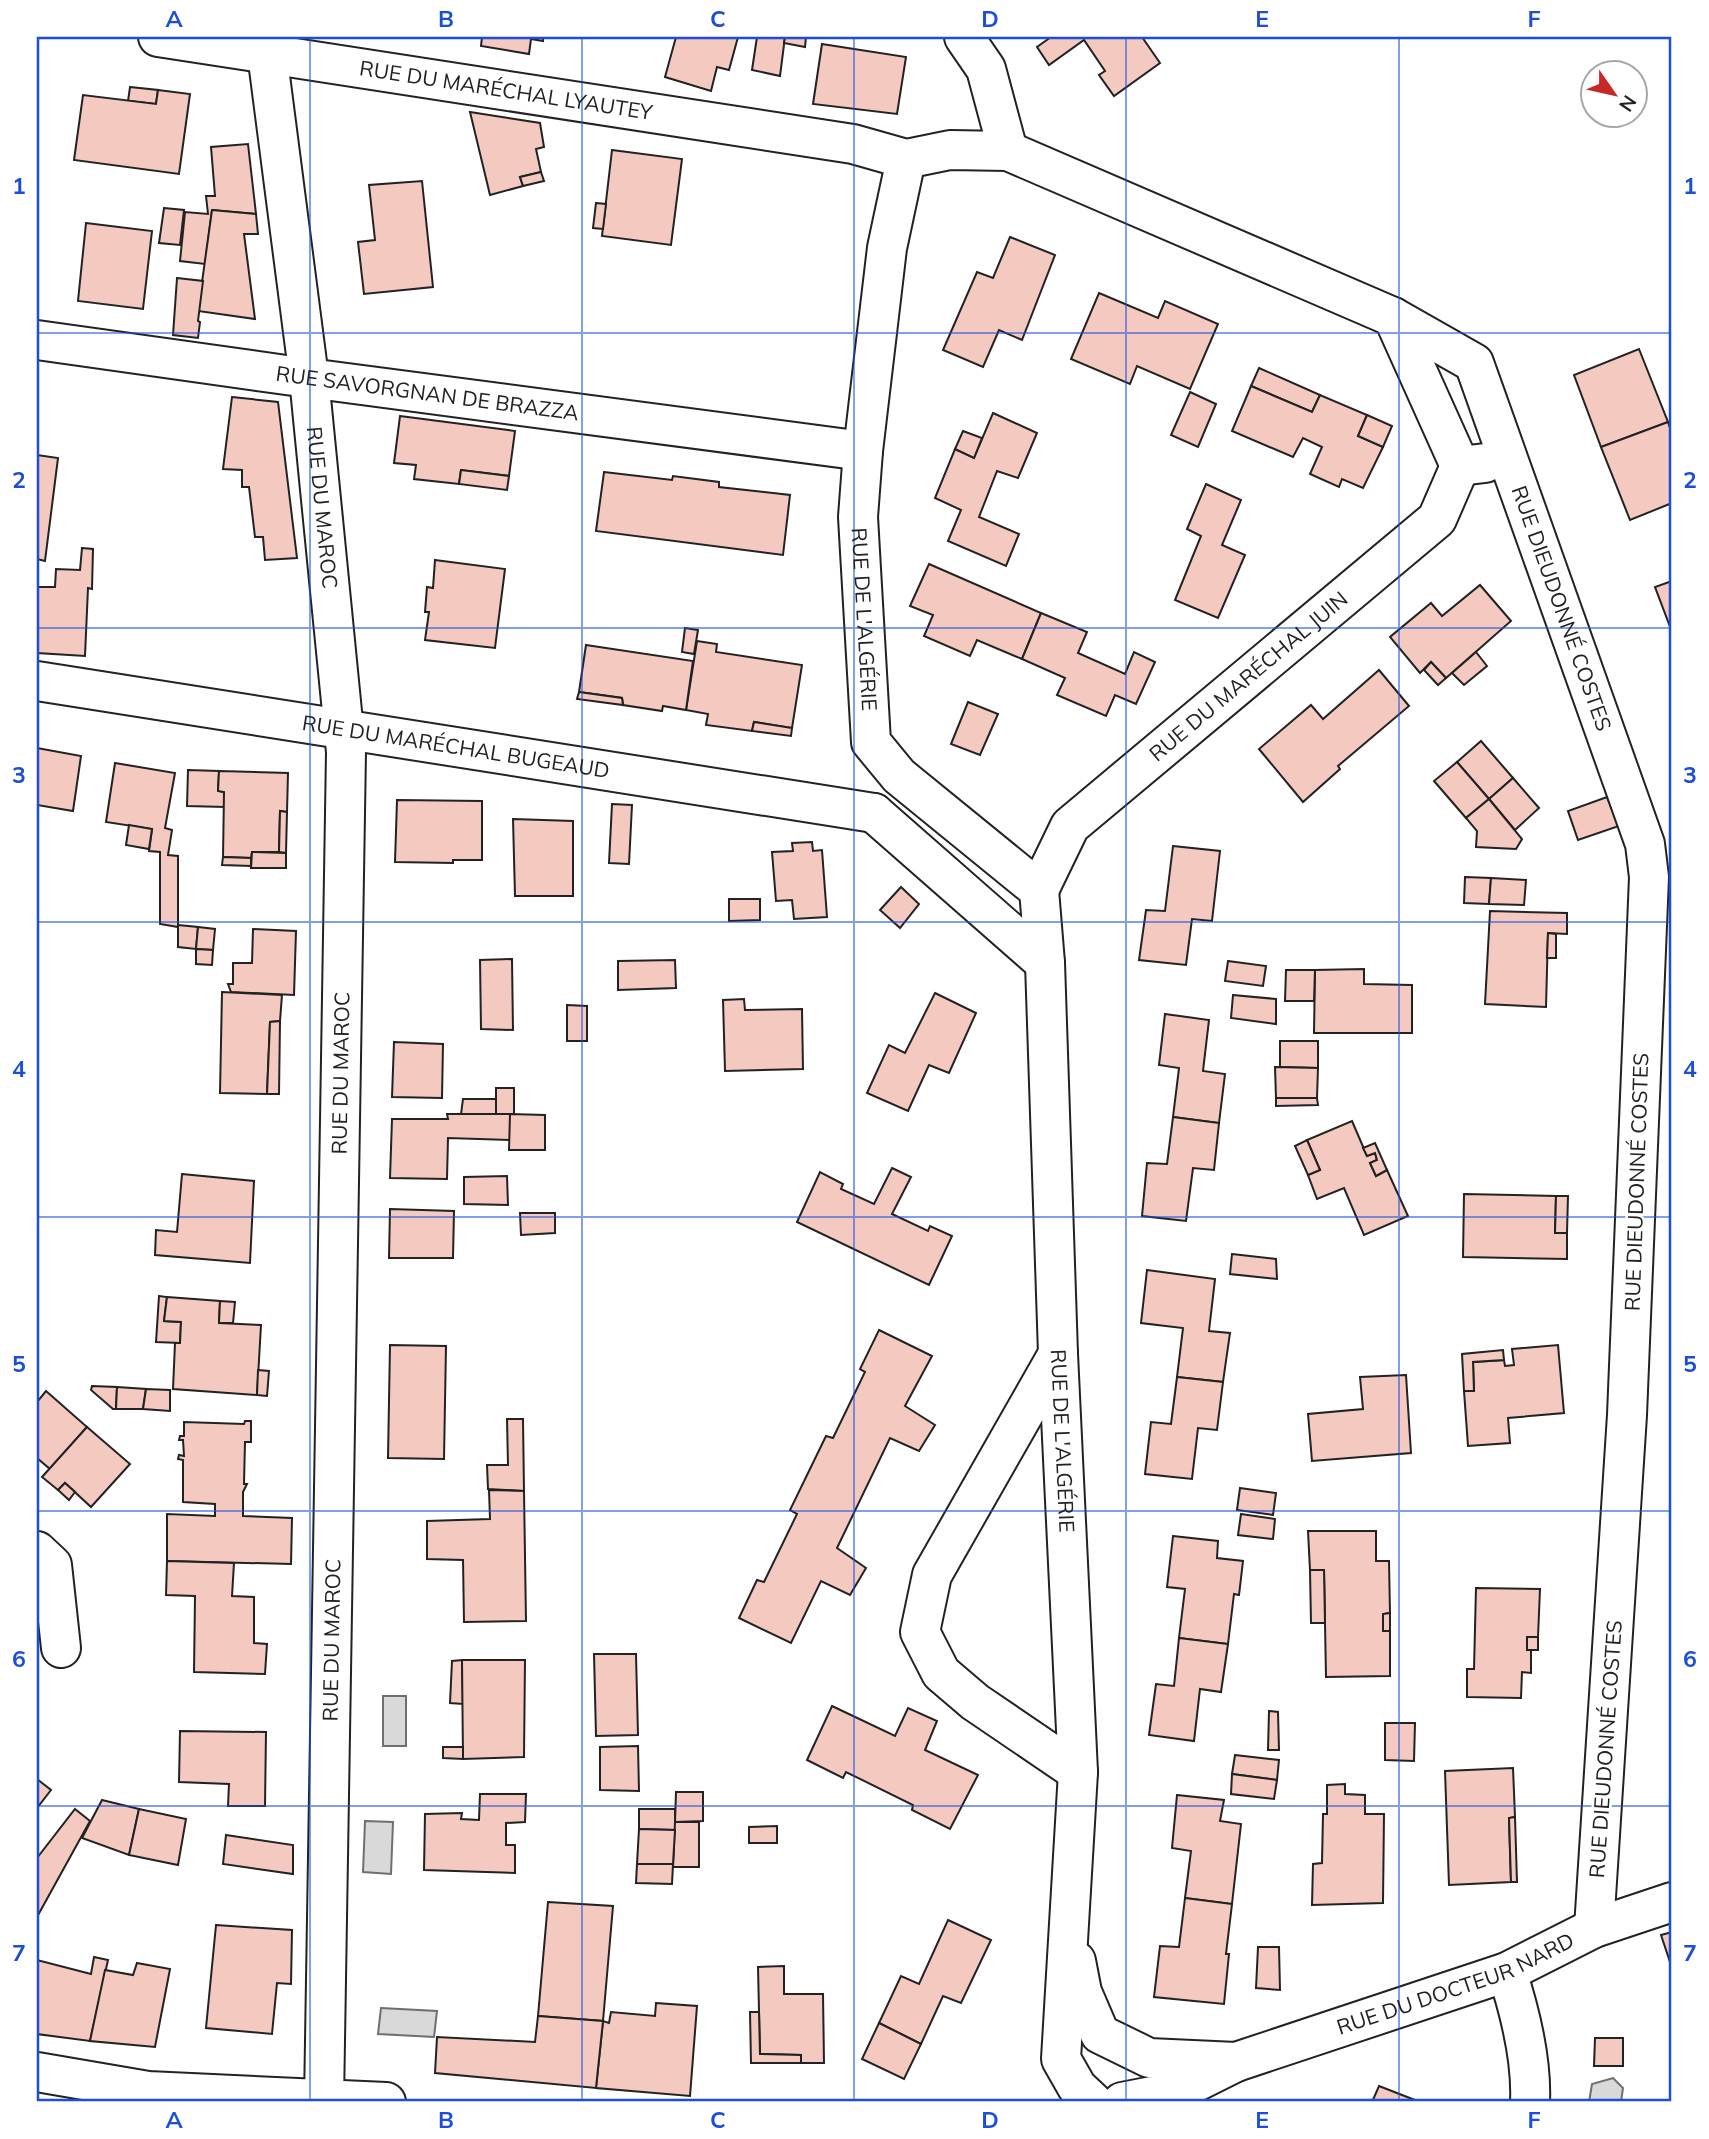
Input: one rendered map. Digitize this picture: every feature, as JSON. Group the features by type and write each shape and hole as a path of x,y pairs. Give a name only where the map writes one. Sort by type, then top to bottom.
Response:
{"street":[{"path":"964,37 986,69 1008,151"},
{"name":"RUE DU MARÉCHAL LYAUTEY","path":"173,38 853,144 905,159"},
{"name":"RUE DU MAROC","path":"267,54 309,378 346,752 324,2100"},
{"path":"905,159 950,150 1008,151 1393,317 1474,363 1508,460 1460,466 1393,317"},
{"name":"RUE DE L'ALGÉRIE","path":"905,159 887,248 863,451 858,517 871,742 899,776 1039,890 1045,963 1058,1354 1078,1772 1068,1918"},
{"name":"RUE SAVORGNAN DE BRAZZA","path":"37,340 863,451"},
{"name":"RUE DIEUDONNÉ COSTES","path":"1508,460 1645,844 1649,877 1627,1415 1594,1928"},
{"name":"RUE DU MARÉCHAL JUIN","path":"1039,890 1070,826 1437,519 1460,466"},
{"name":"RUE DU MARÉCHAL BUGEAUD","path":"37,681 874,813"},
{"path":"899,776 874,813 1045,963"},
{"path":"1058,1354 932,1575 920,1632 941,1673 975,1702 1078,1772"},
{"path":"37,1551 52,1565 61,1648"},
{"name":"RUE DU DOCTEUR NARD","path":"1122,2102 1178,2091 1236,2062 1507,1972 1594,1928 1672,1902"},
{"path":"1068,1918 1082,1992 1100,2034 1078,2097"},
{"path":"1068,1918 1061,2059 1078,2097"},
{"path":"1507,1972 1515,1998 1531,2082 1530,2102"},
{"name":"RUE DU DOCTEUR NARD","path":"1100,2034 1149,2059 1236,2062"},
{"path":"37,2072 148,2091 386,2102"}],"shaded area":[{"path":"383,1696 406,1696 406,1746 383,1746"},
{"path":"365,1821 393,1822 391,1874 363,1872"},
{"path":"381,2008 437,2011 434,2037 378,2034"},
{"path":"1613,2078 1623,2088 1621,2102 1589,2102 1592,2084"}],"building":[{"path":"482,37 543,37 543,41 531,39 529,54 481,46"},
{"path":"676,37 738,37 729,70 717,67 711,91 665,77"},
{"path":"757,37 785,37 780,76 752,70"},
{"path":"785,37 806,37 805,47 784,43"},
{"path":"1051,37 1142,37 1160,63 1114,96 1099,75 1105,71 1084,40 1049,65 1037,47"},
{"path":"822,44 906,57 897,114 813,104"},
{"path":"130,87 158,90 156,104 128,101"},
{"path":"158,90 190,94 179,174 74,160 83,95 156,104"},
{"path":"470,112 540,123 544,147 536,149 541,172 520,177 523,186 490,195"},
{"path":"248,144 256,214 212,210 205,264 180,261 185,212 208,214 206,196 215,196 211,147"},
{"path":"612,150 682,159 671,245 602,236"},
{"path":"541,172 544,181 523,186 520,177"},
{"path":"422,181 433,287 364,294 358,242 375,240 369,185"},
{"path":"596,203 606,204 603,229 593,228"},
{"path":"164,208 184,210 180,245 159,243"},
{"path":"212,210 256,214 258,234 244,234 255,319 198,311"},
{"path":"86,223 152,231 143,309 78,301"},
{"path":"1010,237 1055,255 1022,340 999,330 983,367 943,350 977,272 993,278"},
{"path":"177,278 203,281 198,338 173,335"},
{"path":"1099,293 1158,318 1165,301 1218,324 1190,389 1137,366 1130,384 1071,359"},
{"path":"1639,349 1668,422 1601,447 1574,375"},
{"path":"1259,368 1320,395 1312,412 1251,386"},
{"path":"1251,386 1312,412 1320,395 1367,415 1358,436 1383,447 1363,488 1342,479 1339,487 1310,474 1322,447 1303,438 1293,457 1232,431"},
{"path":"1190,392 1216,404 1198,447 1171,435"},
{"path":"232,397 278,402 297,558 265,560 263,537 255,537 249,487 242,487 242,470 223,469"},
{"path":"993,413 1037,433 1018,478 997,471 979,517 1019,534 1006,566 948,541 961,510 935,498 955,449 974,458"},
{"path":"1367,415 1392,426 1383,447 1358,436"},
{"path":"400,416 515,431 509,476 461,470 459,484 414,479 416,465 394,463"},
{"path":"1668,422 1672,434 1672,503 1630,520 1601,447"},
{"path":"963,431 982,438 974,458 955,449"},
{"path":"37,455 58,458 45,561 37,559"},
{"path":"461,470 509,476 507,490 459,484"},
{"path":"604,472 672,480 673,476 719,482 719,487 790,495 783,555 596,531"},
{"path":"1206,484 1241,500 1222,545 1245,555 1218,618 1175,600 1201,536 1187,529"},
{"path":"82,548 93,549 85,656 37,653 38,587 55,587 56,569 80,570"},
{"path":"435,560 505,569 495,648 425,640 429,612 425,612 427,587 433,588"},
{"path":"929,564 1041,613 1022,659 977,640 970,656 924,636 933,615 910,606"},
{"path":"1672,581 1672,632 1655,587"},
{"path":"1480,585 1511,621 1446,678 1431,662 1420,673 1390,637 1431,603 1442,616"},
{"path":"1041,613 1087,632 1078,653 1125,674 1134,652 1155,662 1136,704 1115,695 1106,716 1057,695 1065,678 1022,659"},
{"path":"685,628 698,630 694,654 682,652"},
{"path":"697,641 717,644 716,652 802,665 792,728 754,722 752,731 706,725 708,714 686,710"},
{"path":"586,645 693,661 686,710 663,706 662,711 623,705 622,698 579,692"},
{"path":"1476,652 1487,666 1464,685 1452,673"},
{"path":"1431,662 1446,678 1438,685 1424,670"},
{"path":"1379,670 1409,706 1338,766 1340,769 1303,802 1259,749 1311,705 1323,719"},
{"path":"579,692 622,698 623,705 577,699"},
{"path":"968,702 998,714 980,755 951,744"},
{"path":"754,722 792,728 791,736 752,731"},
{"path":"1481,741 1513,778 1489,799 1457,762"},
{"path":"37,748 81,756 73,811 37,805"},
{"path":"1457,762 1489,799 1466,818 1434,781"},
{"path":"115,763 175,773 165,828 172,830 168,855 178,856 178,927 160,924 160,852 149,851 152,829 106,822"},
{"path":"188,770 219,771 218,791 224,792 225,807 187,806"},
{"path":"219,771 288,773 287,812 280,811 279,852 252,852 251,858 223,857 224,792 218,791"},
{"path":"1513,778 1539,808 1515,830 1489,799"},
{"path":"1607,797 1619,826 1578,840 1568,811"},
{"path":"1489,799 1522,839 1516,849 1476,847 1477,831 1466,818"},
{"path":"397,800 482,801 482,860 453,860 453,863 395,862"},
{"path":"612,804 632,805 629,864 609,863"},
{"path":"280,811 287,812 286,853 279,852"},
{"path":"513,819 573,821 573,896 515,896"},
{"path":"129,825 152,829 149,849 126,845"},
{"path":"812,842 813,851 822,850 827,917 794,919 792,900 776,901 772,852 793,851 792,843"},
{"path":"1173,846 1220,851 1212,921 1192,919 1186,965 1139,960 1146,910 1165,911"},
{"path":"252,852 286,853 286,868 251,868"},
{"path":"223,857 251,858 251,866 222,865"},
{"path":"1465,877 1491,878 1489,904 1464,903"},
{"path":"1491,878 1526,880 1524,905 1489,904"},
{"path":"901,887 919,904 900,928 880,910"},
{"path":"729,899 760,899 760,920 729,921"},
{"path":"1490,911 1567,913 1567,934 1548,933 1546,1007 1485,1004"},
{"path":"178,925 198,927 196,949 178,947"},
{"path":"198,927 215,929 213,950 196,949"},
{"path":"253,929 296,931 294,995 231,992 228,984 233,984 233,963 252,963"},
{"path":"1548,933 1556,934 1556,958 1547,958"},
{"path":"196,949 213,950 212,965 196,964"},
{"path":"512,959 513,1030 481,1029 480,960"},
{"path":"675,960 676,988 618,990 618,961"},
{"path":"1228,961 1266,966 1263,986 1225,981"},
{"path":"1364,969 1364,984 1412,985 1412,1033 1314,1033 1315,970"},
{"path":"1286,970 1315,970 1314,1001 1285,1001"},
{"path":"222,992 282,995 280,1021 270,1022 267,1094 220,1093"},
{"path":"935,993 976,1013 949,1073 929,1065 908,1111 867,1093 889,1045 905,1053"},
{"path":"1233,995 1276,999 1276,1024 1231,1018"},
{"path":"744,999 745,1010 802,1009 803,1069 725,1071 723,1000"},
{"path":"567,1005 587,1006 587,1041 567,1041"},
{"path":"1165,1014 1209,1020 1203,1071 1225,1074 1219,1123 1173,1117 1179,1068 1159,1065"},
{"path":"280,1021 279,1094 267,1094 270,1022"},
{"path":"1280,1041 1318,1041 1318,1068 1280,1067"},
{"path":"394,1042 443,1044 442,1098 392,1097"},
{"path":"1275,1067 1318,1068 1317,1098 1276,1098"},
{"path":"496,1088 514,1088 514,1114 496,1114"},
{"path":"1276,1098 1317,1098 1318,1105 1276,1106"},
{"path":"463,1099 496,1099 496,1114 461,1114"},
{"path":"447,1114 510,1114 510,1140 448,1138 447,1179 390,1178 392,1119 448,1119"},
{"path":"510,1114 545,1115 545,1150 509,1150"},
{"path":"1173,1117 1219,1123 1214,1170 1193,1168 1186,1221 1142,1216 1147,1163 1167,1164"},
{"path":"1352,1121 1367,1156 1375,1153 1377,1160 1370,1163 1376,1176 1387,1170 1408,1216 1364,1235 1344,1188 1317,1199 1308,1175 1320,1170 1307,1140"},
{"path":"1307,1140 1320,1170 1308,1175 1295,1146"},
{"path":"1375,1143 1387,1170 1376,1176 1370,1163 1377,1160 1375,1153 1367,1156 1363,1148"},
{"path":"892,1168 911,1177 892,1214 928,1231 930,1226 952,1236 929,1285 797,1222 820,1172 843,1184 841,1189 874,1204"},
{"path":"182,1174 254,1181 250,1263 155,1255 156,1230 177,1232"},
{"path":"507,1176 508,1205 464,1204 464,1177"},
{"path":"1464,1194 1556,1196 1555,1233 1567,1233 1567,1259 1463,1257"},
{"path":"1556,1196 1568,1196 1567,1233 1555,1233"},
{"path":"390,1209 454,1211 453,1258 389,1258"},
{"path":"520,1213 555,1213 555,1233 521,1235"},
{"path":"1232,1254 1276,1259 1277,1279 1230,1274"},
{"path":"1147,1270 1215,1279 1209,1331 1230,1333 1223,1382 1177,1377 1183,1328 1141,1323"},
{"path":"159,1296 167,1297 164,1321 181,1322 180,1343 156,1342"},
{"path":"167,1297 220,1301 219,1323 261,1325 257,1395 173,1389 175,1343 180,1343 181,1322 164,1321"},
{"path":"220,1301 235,1302 233,1323 219,1323"},
{"path":"879,1330 932,1356 905,1406 935,1425 919,1451 890,1438 837,1548 866,1568 850,1595 821,1581 791,1643 739,1618 757,1580 764,1582 797,1514 790,1510 826,1436 833,1438 865,1372 860,1369"},
{"path":"390,1345 446,1346 444,1459 388,1458"},
{"path":"1558,1345 1564,1413 1508,1418 1510,1443 1468,1446 1464,1391 1474,1391 1473,1362 1504,1360 1505,1366 1514,1365 1512,1349"},
{"path":"1503,1350 1504,1360 1473,1362 1474,1391 1464,1391 1462,1354"},
{"path":"258,1370 269,1371 267,1396 257,1395"},
{"path":"1406,1375 1411,1453 1312,1461 1308,1414 1363,1409 1360,1377"},
{"path":"1177,1377 1223,1382 1217,1430 1198,1428 1192,1479 1145,1474 1151,1422 1171,1424"},
{"path":"92,1386 117,1387 116,1409 91,1390"},
{"path":"117,1387 146,1389 143,1409 116,1409"},
{"path":"146,1389 170,1390 170,1411 143,1409"},
{"path":"46,1391 87,1427 50,1469 37,1458 37,1402"},
{"path":"507,1419 523,1419 524,1491 488,1489 487,1465 508,1465"},
{"path":"245,1421 251,1421 251,1442 245,1442 244,1484 247,1484 243,1492 243,1516 292,1518 291,1564 167,1561 167,1514 215,1516 215,1504 183,1502 183,1460 178,1459 179,1455 184,1456 183,1440 179,1440 180,1436 184,1436 184,1422 244,1424"},
{"path":"87,1427 130,1464 91,1507 65,1483 58,1490 42,1477"},
{"path":"65,1483 75,1492 69,1500 58,1490"},
{"path":"1240,1488 1276,1493 1273,1515 1237,1510"},
{"path":"489,1490 524,1491 526,1621 464,1622 463,1560 427,1559 427,1521 490,1519"},
{"path":"1241,1514 1275,1519 1273,1539 1238,1535"},
{"path":"1308,1531 1376,1531 1376,1561 1389,1561 1390,1613 1383,1614 1383,1631 1390,1631 1390,1676 1326,1677 1324,1570 1310,1570"},
{"path":"1173,1536 1218,1541 1217,1558 1243,1561 1239,1595 1234,1594 1228,1644 1179,1638 1185,1589 1167,1587"},
{"path":"167,1561 234,1563 232,1596 254,1597 254,1643 267,1644 265,1674 194,1672 195,1596 166,1595"},
{"path":"1310,1570 1324,1570 1325,1623 1311,1623"},
{"path":"1476,1588 1540,1589 1538,1637 1527,1637 1527,1650 1531,1649 1531,1673 1522,1672 1521,1698 1467,1697 1467,1669 1474,1669"},
{"path":"1390,1613 1390,1631 1383,1631 1383,1614"},
{"path":"1527,1637 1538,1637 1538,1650 1527,1650"},
{"path":"1179,1638 1228,1644 1221,1692 1200,1689 1194,1741 1149,1735 1156,1684 1174,1686"},
{"path":"594,1654 636,1654 638,1735 596,1736"},
{"path":"462,1660 463,1704 450,1703 452,1661"},
{"path":"462,1660 525,1660 524,1757 463,1759"},
{"path":"832,1706 895,1736 908,1708 937,1721 925,1750 978,1775 950,1829 912,1810 913,1805 846,1772 843,1778 807,1760"},
{"path":"1269,1711 1278,1712 1279,1750 1268,1750"},
{"path":"1385,1723 1415,1723 1414,1761 1385,1760"},
{"path":"180,1731 266,1732 265,1806 228,1806 229,1784 179,1782"},
{"path":"638,1746 639,1791 600,1790 600,1747"},
{"path":"443,1747 463,1747 463,1759 443,1758"},
{"path":"1235,1755 1279,1760 1277,1780 1232,1774"},
{"path":"1513,1768 1515,1817 1509,1818 1511,1882 1449,1885 1445,1771"},
{"path":"1232,1774 1277,1780 1274,1799 1231,1794"},
{"path":"37,1779 51,1790 37,1808"},
{"path":"1345,1784 1345,1794 1365,1795 1365,1814 1384,1814 1383,1903 1312,1905 1313,1864 1322,1863 1323,1814 1327,1814 1327,1785"},
{"path":"676,1792 703,1792 703,1821 675,1822"},
{"path":"480,1794 526,1794 525,1822 506,1823 506,1845 515,1845 515,1873 424,1870 425,1814 462,1813 461,1819 479,1820"},
{"path":"1177,1795 1224,1800 1220,1821 1241,1824 1232,1904 1185,1898 1191,1851 1172,1848"},
{"path":"102,1800 139,1809 129,1855 82,1838"},
{"path":"75,1809 90,1821 37,1917 37,1858"},
{"path":"139,1809 186,1819 178,1865 129,1855"},
{"path":"639,1809 675,1809 675,1830 639,1829"},
{"path":"1515,1817 1517,1882 1511,1882 1509,1818"},
{"path":"675,1822 699,1822 699,1867 673,1867"},
{"path":"777,1826 777,1843 749,1843 749,1827"},
{"path":"639,1829 675,1830 673,1864 637,1864"},
{"path":"226,1835 293,1845 293,1874 223,1864"},
{"path":"637,1864 673,1864 672,1884 636,1883"},
{"path":"1185,1898 1232,1904 1224,2004 1154,1997 1160,1946 1179,1947"},
{"path":"548,1902 613,1906 603,2021 538,2016"},
{"path":"948,1920 991,1940 961,2003 943,1996 921,2044 879,2023 901,1976 919,1984"},
{"path":"216,1925 292,1930 291,1984 277,1983 272,2034 206,2028"},
{"path":"1672,1932 1672,1968 1661,1935"},
{"path":"1258,1947 1279,1947 1280,1990 1256,1988"},
{"path":"94,1957 108,1960 90,2041 37,2034 37,1960 91,1974"},
{"path":"137,1963 170,1969 155,2047 90,2041 105,1970 133,1975"},
{"path":"784,1966 784,1994 823,1994 824,2063 801,2063 801,2055 760,2054 758,1967"},
{"path":"656,2003 697,2006 690,2096 596,2088 603,2021 609,2023 611,2012 655,2016"},
{"path":"750,2012 759,2012 760,2054 801,2055 801,2063 751,2063"},
{"path":"538,2016 603,2021 596,2088 435,2073 437,2037 535,2042"},
{"path":"879,2023 921,2044 904,2079 862,2059"},
{"path":"1595,2038 1623,2038 1623,2066 1594,2066"},
{"path":"1379,2086 1420,2102 1372,2102"}]}
